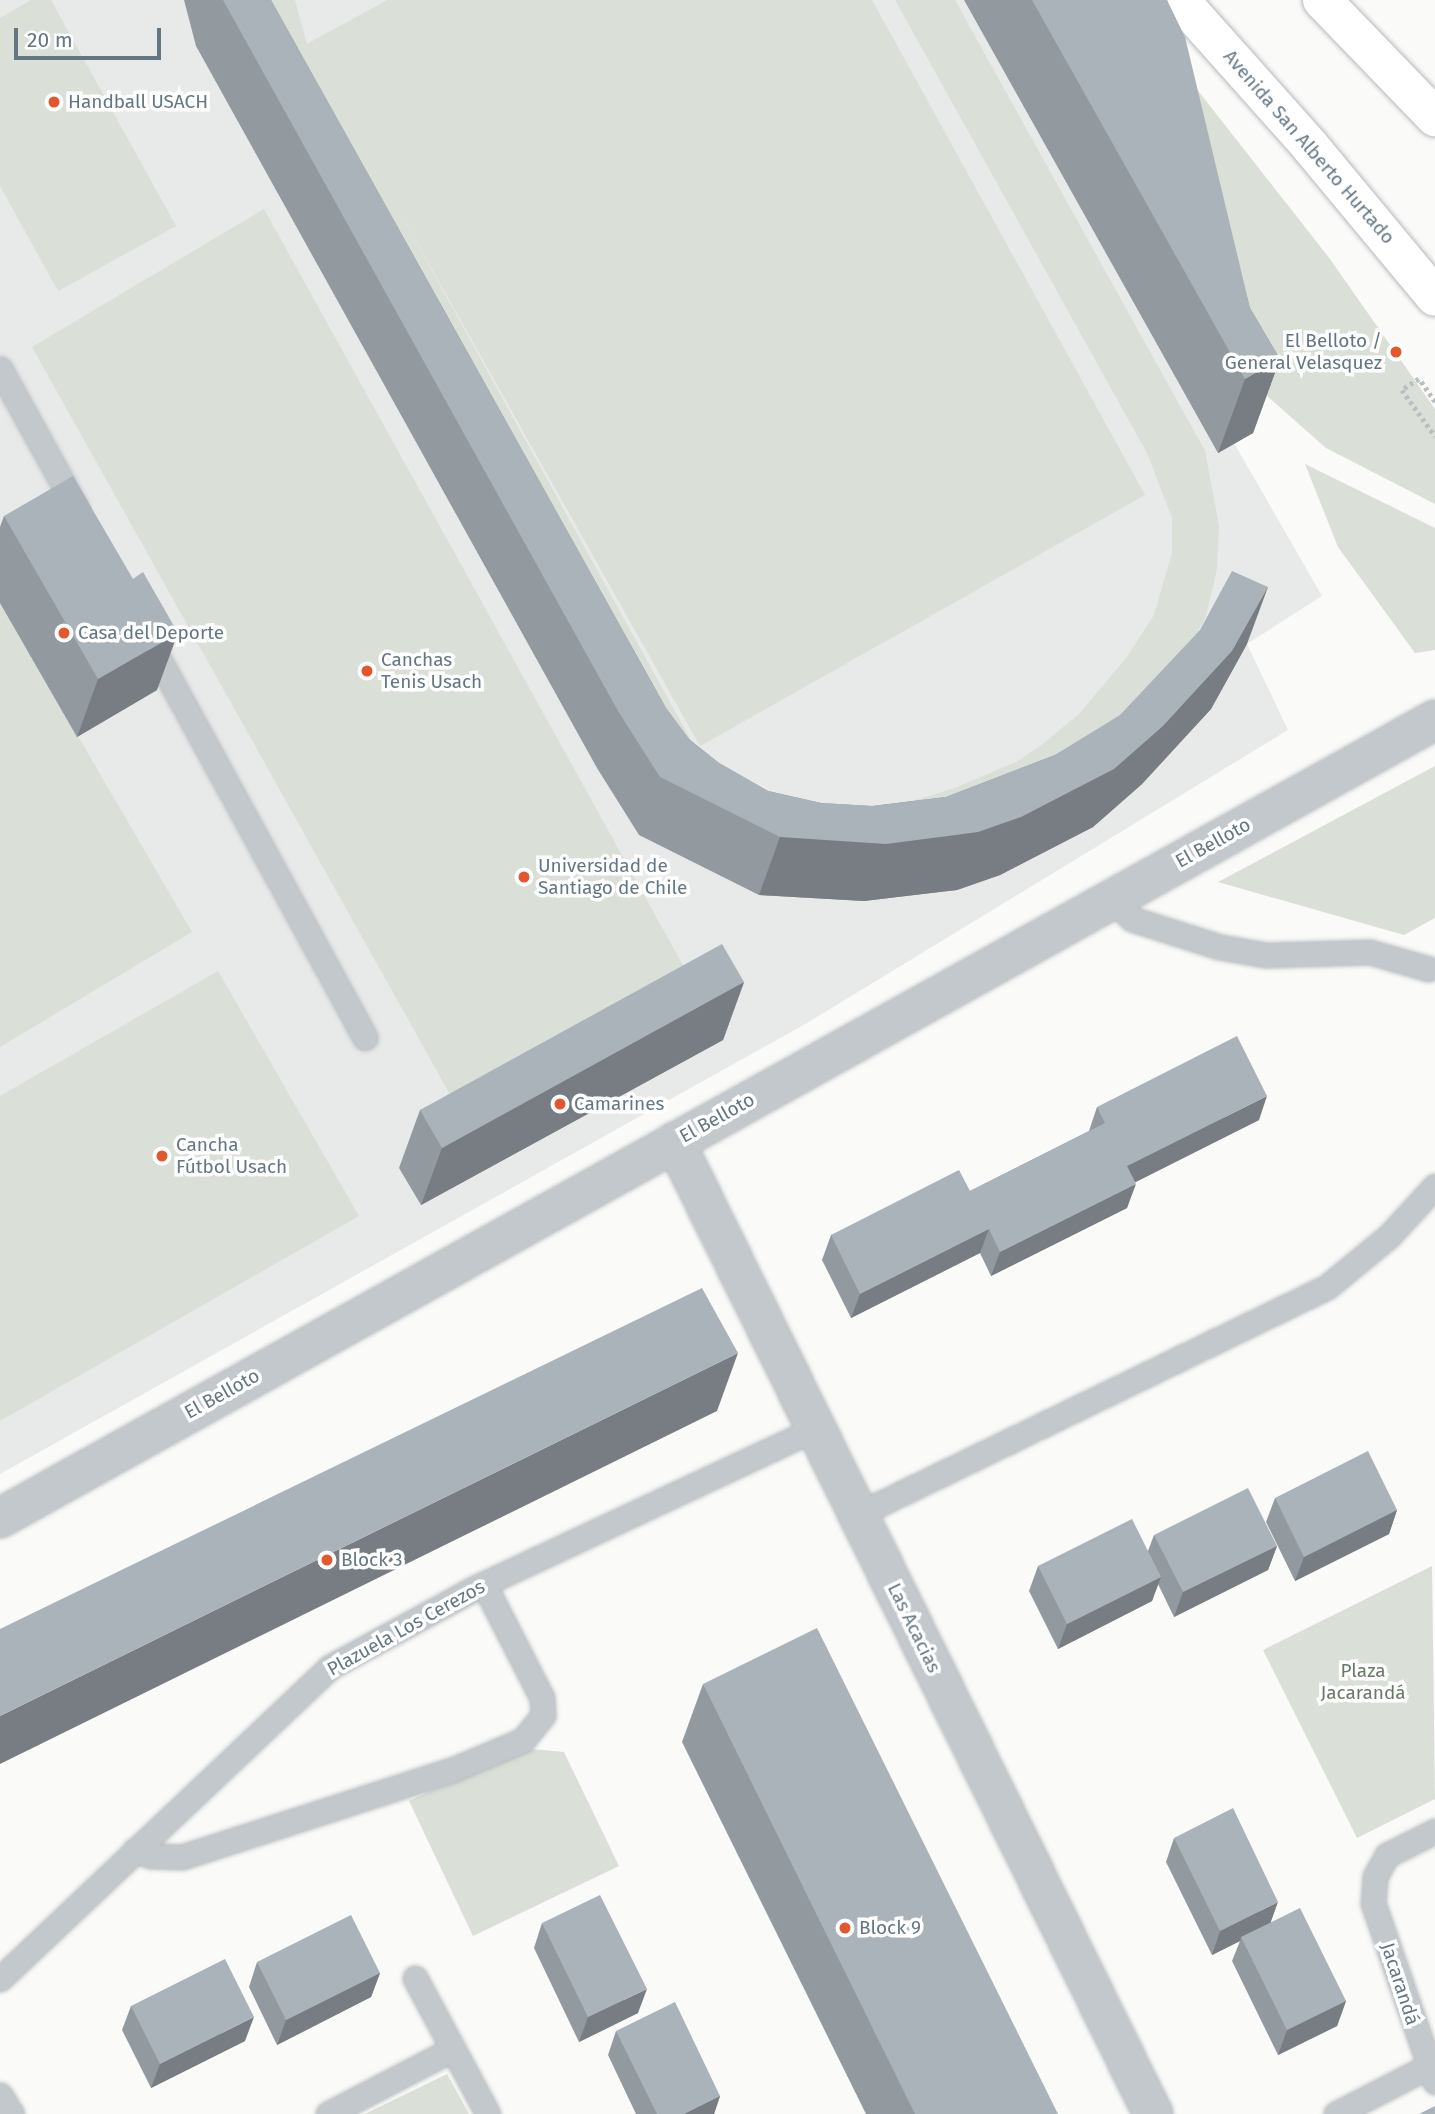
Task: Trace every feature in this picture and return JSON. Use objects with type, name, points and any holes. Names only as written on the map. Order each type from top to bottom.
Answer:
[{"type":"main road","name":"Avenida San Alberto Hurtado","points":[[1180,0],[1309,145],[1435,297]]},
{"type":"main road","points":[[1322,0],[1435,117]]},
{"type":"street","name":"El Belloto","points":[[0,1518],[1435,720]]},
{"type":"street","name":"Las Acacias","points":[[675,1142],[1153,2114]]},
{"type":"lane","points":[[0,369],[86,527]]},
{"type":"lane","points":[[139,624],[365,1038]]},
{"type":"lane","points":[[1111,900],[1132,919],[1220,947],[1266,955],[1370,952],[1429,969]]},
{"type":"lane","points":[[859,1514],[1327,1287],[1389,1236],[1433,1189]]},
{"type":"lane","name":"Plazuela Los Cerezos","points":[[0,1979],[330,1667],[484,1584],[816,1428]]},
{"type":"lane","points":[[135,1850],[151,1856],[182,1857],[452,1770],[523,1740],[543,1716],[542,1698],[484,1584]]},
{"type":"lane","name":"Jacarandá","points":[[1336,2114],[1431,2075],[1373,1903],[1375,1877],[1387,1855],[1435,1831]]},
{"type":"lane","points":[[415,1978],[488,2114]]},
{"type":"lane","points":[[328,2114],[453,2049]]},
{"type":"lane","points":[[0,2095],[12,2114]]},
{"type":"path","points":[[1435,402],[1419,379],[1402,390],[1435,436]]},
{"type":"shaded area","name":"Universidad de Santiago de Chile","points":[[0,0],[1098,0],[1234,443],[1322,596],[1247,644],[1288,730],[807,1023],[0,1474]]},
{"type":"green space","name":"Handball USACH","points":[[31,0],[51,0],[176,226],[58,291],[0,186],[0,18]]},
{"type":"green space","points":[[247,0],[295,0],[307,44],[387,0],[872,0],[1145,495],[700,746],[393,200],[697,751],[766,797],[862,808],[916,800],[955,788],[1018,761],[1044,743],[1079,714],[1127,657],[1154,615],[1172,553],[1172,518],[1147,453],[895,0],[955,0],[1205,451],[1219,526],[1217,569],[1206,616],[1181,665],[1038,801],[716,825]]},
{"type":"green space","points":[[1188,78],[1330,259],[1435,409],[1435,504],[1326,448],[1258,388]]},
{"type":"green space","name":"Canchas Tenis Usach","points":[[264,209],[700,996],[466,1123],[32,347]]},
{"type":"green space","points":[[1305,464],[1435,528],[1435,650],[1415,653],[1338,547]]},
{"type":"green space","points":[[0,602],[192,932],[0,1047]]},
{"type":"green space","points":[[1435,766],[1435,918],[1404,935],[1218,882]]},
{"type":"green space","name":"Cancha Fútbol Usach","points":[[218,971],[359,1216],[0,1421],[0,1096]]},
{"type":"green space","name":"Plaza Jacarandá","points":[[1432,1566],[1435,1799],[1357,1838],[1263,1650]]},
{"type":"green space","points":[[521,1748],[564,1752],[619,1866],[473,1936],[409,1801]]},
{"type":"green space","points":[[447,2074],[469,2114],[365,2114]]},
{"type":"building","points":[[223,0],[271,0],[666,708],[689,739],[719,763],[768,791],[821,803],[872,806],[946,797],[1055,755],[1120,715],[1200,630],[1232,571],[1268,587],[1232,651],[1163,726],[1114,769],[1021,817],[978,832],[886,844],[780,837],[660,777],[618,711]]},
{"type":"building","points":[[1032,0],[1167,0],[1185,37],[1250,308],[1280,359],[1245,379]]},
{"type":"building","points":[[73,476],[133,579],[143,572],[178,633],[98,679],[4,516]]},
{"type":"building","points":[[722,944],[744,982],[442,1148],[420,1110]]},
{"type":"building","points":[[1237,1036],[1267,1096],[1127,1166],[1136,1184],[1000,1252],[989,1229],[860,1294],[831,1235],[959,1170],[970,1191],[1105,1123],[1097,1107]]},
{"type":"building","points":[[702,1288],[738,1353],[0,1716],[0,1629]]},
{"type":"building","points":[[1368,1451],[1397,1510],[1304,1557],[1275,1498]]},
{"type":"building","points":[[1248,1488],[1277,1546],[1183,1592],[1154,1535]]},
{"type":"building","points":[[1132,1519],[1161,1577],[1067,1624],[1038,1566]]},
{"type":"building","points":[[817,1628],[1058,2114],[915,2114],[703,1684]]},
{"type":"building","points":[[1233,1808],[1278,1902],[1220,1931],[1174,1838]]},
{"type":"building","points":[[600,1895],[647,1989],[588,2017],[542,1923]]},
{"type":"building","points":[[1300,1908],[1346,2001],[1287,2030],[1241,1937]]},
{"type":"building","points":[[351,1915],[380,1973],[286,2020],[257,1962]]},
{"type":"building","points":[[225,1959],[254,2017],[160,2064],[131,2006]]},
{"type":"building","points":[[675,2002],[720,2096],[684,2114],[657,2114],[616,2031]]},
{"type":"building","points":[[1435,2106],[1435,2114],[1419,2114]]},
{"type":"place","name":"Handball USACH","points":[[54,102]]},
{"type":"place","name":"El Belloto / General Velasquez","points":[[1396,352]]},
{"type":"place","name":"Casa del Deporte","points":[[64,633]]},
{"type":"place","name":"Canchas Tenis Usach","points":[[367,671]]},
{"type":"place","name":"Universidad de Santiago de Chile","points":[[524,877]]},
{"type":"place","name":"Camarines","points":[[560,1104]]},
{"type":"place","name":"Cancha Fútbol Usach","points":[[162,1156]]},
{"type":"place","name":"Block 3","points":[[327,1560]]},
{"type":"place","name":"Block 9","points":[[845,1928]]}]
